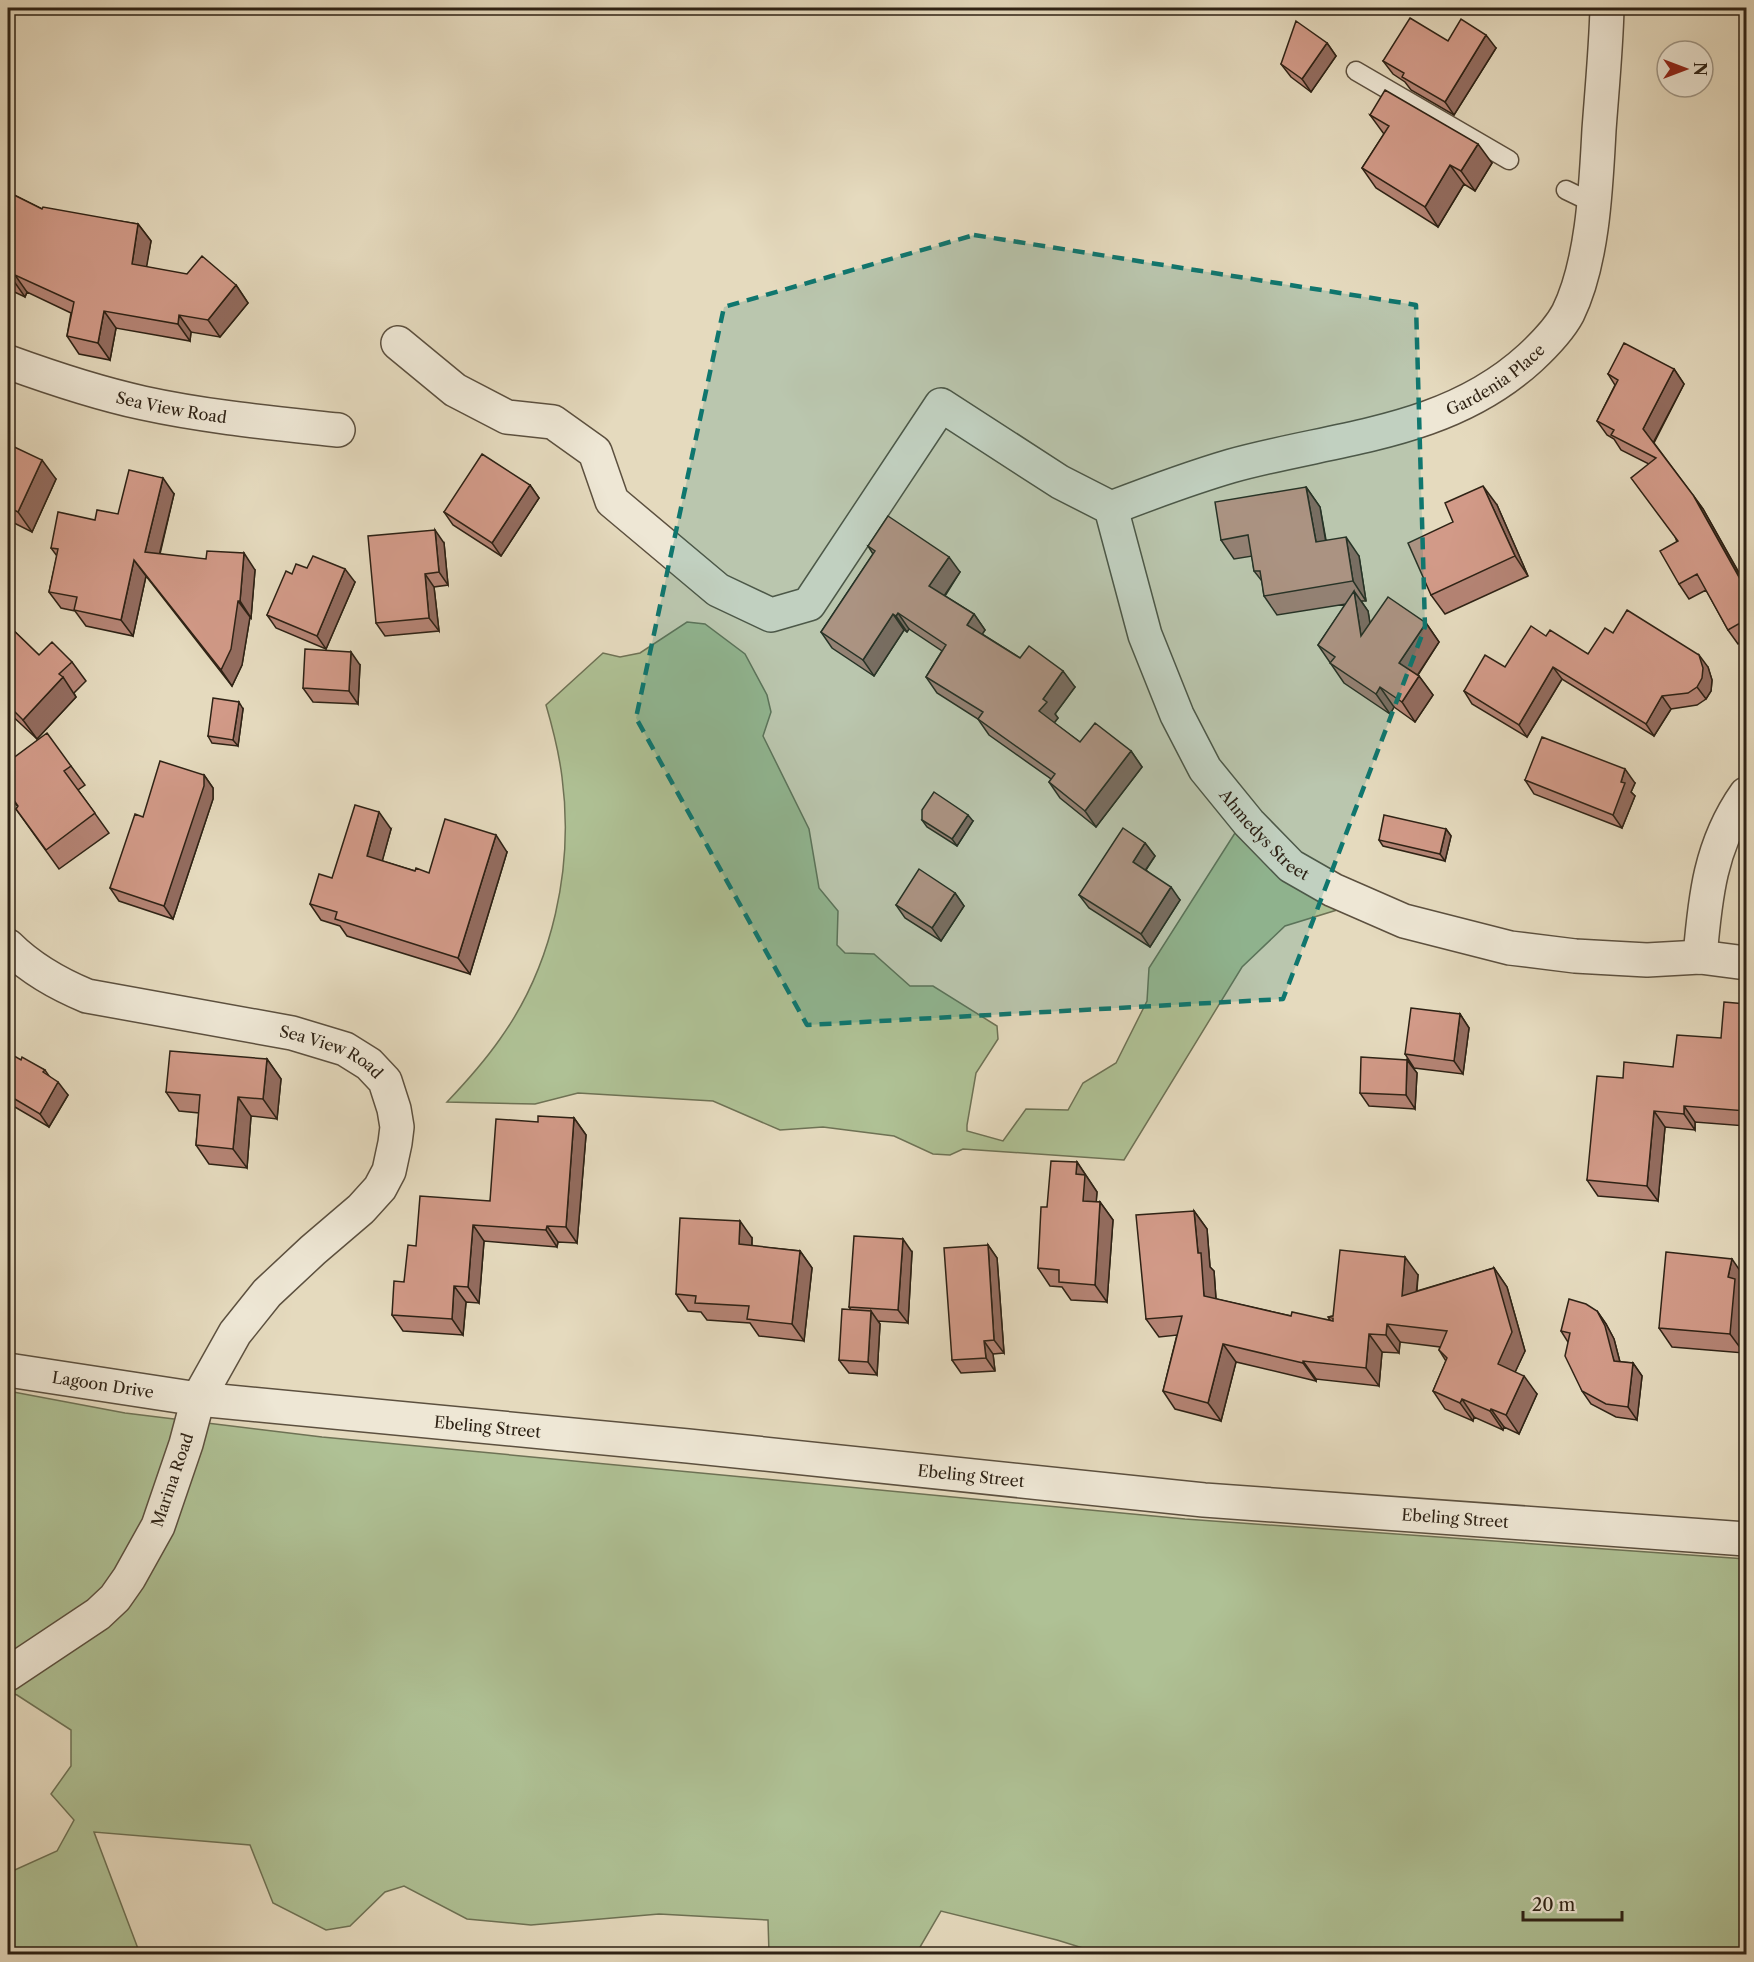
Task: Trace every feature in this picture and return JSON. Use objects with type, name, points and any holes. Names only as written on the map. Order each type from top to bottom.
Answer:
[{"type":"street","name":"Gardenia Place","points":[[1110,508],[1232,466],[1380,433],[1422,421],[1476,397],[1516,370],[1545,344],[1568,313],[1582,273],[1590,232],[1580,196],[1607,8]]},
{"type":"street","points":[[398,343],[455,390],[507,417],[552,422],[594,452],[612,501],[718,590],[771,615],[809,604],[941,405],[1060,482],[1110,508]]},
{"type":"street","name":"Sea View Road","points":[[8,362],[69,384],[144,403],[240,420],[338,430]]},
{"type":"street","name":"Ahmedys Street","points":[[1110,508],[1145,635],[1176,716],[1205,769],[1248,823],[1290,866],[1333,890],[1404,921],[1510,948],[1575,956],[1647,960],[1700,957],[1746,963]]},
{"type":"street","points":[[1700,957],[1704,901],[1712,867],[1724,832],[1746,794]]},
{"type":"street","name":"Sea View Road","points":[[8,946],[21,959],[64,987],[87,996],[292,1033],[345,1049],[369,1064],[384,1081],[394,1108],[396,1127],[393,1159],[380,1188],[267,1293],[234,1334],[198,1399]]},
{"type":"street","name":"Lagoon Drive","points":[[8,1371],[198,1399]]},
{"type":"street","name":"Ebeling Street","points":[[198,1399],[688,1446],[1204,1500],[1746,1539]]},
{"type":"street","name":"Marina Road","points":[[8,1674],[98,1614],[115,1598],[129,1578],[158,1526],[186,1444],[198,1399]]},
{"type":"lane","points":[[1356,71],[1509,160]]},
{"type":"highlighted area","points":[[974,235],[1416,305],[1425,627],[1283,999],[807,1025],[636,718],[724,307]]},
{"type":"green space","points":[[687,622],[705,624],[745,654],[767,695],[771,712],[763,736],[809,829],[819,888],[838,911],[837,945],[845,953],[874,954],[910,986],[933,986],[997,1026],[998,1039],[976,1073],[967,1131],[1003,1141],[1026,1109],[1068,1110],[1083,1083],[1116,1063],[1147,1001],[1149,968],[1235,833],[1282,880],[1337,910],[1285,926],[1242,967],[1124,1160],[963,1149],[950,1155],[933,1154],[894,1136],[823,1127],[780,1130],[713,1101],[578,1093],[535,1104],[447,1102],[488,1056],[518,1010],[534,980],[555,914],[562,880],[565,811],[559,759],[546,705],[603,653],[620,657],[640,653]]},
{"type":"green space","points":[[8,1391],[125,1413],[322,1437],[1185,1519],[1746,1559],[1746,1954],[1102,1954],[1057,1940],[941,1911],[916,1954],[769,1954],[768,1920],[659,1914],[531,1925],[467,1919],[404,1886],[385,1892],[350,1926],[326,1930],[273,1903],[250,1845],[94,1832],[140,1954],[8,1954],[8,1873],[57,1851],[74,1820],[51,1794],[71,1766],[71,1730],[17,1695],[8,1692]]},
{"type":"building","points":[[1410,18],[1448,41],[1461,19],[1486,35],[1445,102],[1402,77],[1404,73],[1383,61]]},
{"type":"building","points":[[1296,21],[1327,43],[1302,79],[1281,64]]},
{"type":"building","points":[[1385,90],[1478,144],[1461,171],[1450,165],[1425,207],[1362,168],[1389,126],[1370,115]]},
{"type":"building","points":[[8,192],[42,209],[43,207],[138,224],[132,264],[187,274],[202,256],[236,285],[208,320],[179,315],[178,324],[104,311],[98,343],[67,336],[74,302],[15,275],[13,280],[8,277]]},
{"type":"building","points":[[1624,343],[1674,369],[1643,429],[1693,495],[1744,586],[1746,585],[1746,634],[1740,623],[1728,630],[1697,574],[1679,584],[1660,551],[1678,541],[1631,478],[1656,458],[1611,435],[1614,430],[1597,421],[1618,380],[1608,374]]},
{"type":"building","points":[[8,444],[42,460],[18,512],[8,507]]},
{"type":"building","points":[[482,454],[530,485],[492,543],[444,512]]},
{"type":"building","points":[[129,470],[163,478],[145,552],[206,559],[207,551],[244,553],[240,601],[238,601],[231,649],[221,670],[134,560],[121,620],[74,610],[77,597],[49,592],[58,549],[51,548],[58,512],[95,520],[97,510],[118,514]]},
{"type":"building","points":[[1483,486],[1515,556],[1431,595],[1408,543],[1453,522],[1445,503]]},
{"type":"building","points":[[1306,487],[1316,542],[1346,537],[1353,581],[1264,596],[1260,571],[1254,571],[1248,535],[1221,540],[1215,502]]},
{"type":"building","points":[[888,516],[949,557],[929,586],[974,614],[967,625],[1020,658],[1029,646],[1063,671],[1043,699],[1047,702],[1039,711],[1080,742],[1095,723],[1131,751],[1085,811],[1049,782],[1055,774],[978,719],[983,712],[926,677],[946,645],[898,613],[896,616],[893,614],[863,660],[821,632],[875,551],[868,546]]},
{"type":"building","points":[[435,530],[439,572],[425,574],[429,618],[376,623],[368,536]]},
{"type":"building","points":[[313,556],[345,569],[317,636],[267,615],[286,571],[292,574],[296,564],[307,568]]},
{"type":"building","points":[[1354,591],[1361,636],[1388,597],[1426,623],[1399,663],[1419,676],[1402,702],[1380,687],[1376,694],[1330,663],[1335,657],[1318,645]]},
{"type":"building","points":[[1627,610],[1699,655],[1703,668],[1702,678],[1697,687],[1688,693],[1662,696],[1646,724],[1553,667],[1519,725],[1464,691],[1485,655],[1505,667],[1531,626],[1546,636],[1550,630],[1588,654],[1605,628],[1613,633]]},
{"type":"building","points":[[8,625],[39,655],[52,642],[72,662],[59,674],[63,677],[23,720],[8,705]]},
{"type":"building","points":[[305,649],[351,652],[349,691],[303,688]]},
{"type":"building","points":[[213,698],[239,702],[233,740],[208,736]]},
{"type":"building","points":[[47,733],[71,766],[64,771],[95,813],[46,850],[16,809],[18,806],[8,792],[8,762]]},
{"type":"building","points":[[1542,737],[1625,769],[1621,782],[1625,783],[1613,815],[1525,780]]},
{"type":"building","points":[[160,761],[204,775],[204,786],[164,906],[110,888],[135,814],[143,817]]},
{"type":"building","points":[[934,792],[968,815],[952,839],[922,820],[922,810]]},
{"type":"building","points":[[355,805],[379,812],[367,856],[415,871],[416,868],[429,873],[445,819],[496,835],[458,958],[335,919],[337,912],[310,904],[319,874],[332,878]]},
{"type":"building","points":[[1384,815],[1446,829],[1440,854],[1379,840]]},
{"type":"building","points":[[1123,828],[1145,843],[1133,862],[1171,887],[1141,934],[1079,895]]},
{"type":"building","points":[[919,869],[955,893],[932,928],[896,905]]},
{"type":"building","points":[[1724,1002],[1746,1004],[1746,1111],[1684,1106],[1684,1114],[1654,1111],[1647,1186],[1587,1180],[1597,1076],[1623,1078],[1624,1062],[1673,1067],[1677,1035],[1721,1038]]},
{"type":"building","points":[[1411,1008],[1460,1014],[1454,1061],[1405,1054]]},
{"type":"building","points":[[170,1051],[267,1059],[263,1099],[238,1097],[233,1149],[196,1145],[200,1095],[166,1092]]},
{"type":"building","points":[[9,1053],[21,1060],[22,1057],[45,1070],[43,1072],[58,1082],[40,1114],[8,1095]]},
{"type":"building","points":[[1361,1057],[1407,1060],[1406,1095],[1360,1093]]},
{"type":"building","points":[[538,1116],[574,1118],[566,1227],[547,1226],[546,1230],[473,1225],[468,1287],[454,1286],[452,1319],[392,1315],[394,1281],[404,1282],[408,1245],[416,1246],[420,1196],[490,1201],[496,1119],[538,1122]]},
{"type":"building","points":[[1051,1161],[1077,1162],[1076,1174],[1085,1175],[1083,1201],[1100,1202],[1095,1285],[1059,1282],[1059,1270],[1038,1268],[1041,1207],[1047,1207]]},
{"type":"building","points":[[1194,1211],[1198,1253],[1201,1253],[1204,1296],[1291,1316],[1292,1312],[1333,1321],[1333,1318],[1328,1317],[1333,1316],[1340,1250],[1405,1257],[1402,1296],[1494,1268],[1512,1332],[1498,1364],[1524,1376],[1506,1415],[1462,1399],[1460,1403],[1433,1391],[1447,1358],[1439,1350],[1447,1331],[1387,1324],[1386,1335],[1369,1334],[1366,1368],[1303,1361],[1303,1363],[1223,1344],[1208,1403],[1163,1391],[1182,1316],[1146,1319],[1136,1215]]},
{"type":"building","points":[[680,1218],[740,1221],[739,1244],[800,1251],[792,1324],[747,1319],[749,1306],[695,1303],[696,1296],[676,1294]]},
{"type":"building","points":[[854,1236],[903,1239],[898,1310],[849,1307]]},
{"type":"building","points":[[988,1245],[994,1340],[984,1341],[986,1358],[952,1360],[944,1248]]},
{"type":"building","points":[[1666,1252],[1732,1259],[1728,1277],[1735,1279],[1730,1334],[1659,1328]]},
{"type":"building","points":[[1569,1299],[1586,1304],[1597,1311],[1605,1326],[1614,1361],[1633,1363],[1628,1407],[1606,1404],[1582,1391],[1565,1356],[1570,1333],[1561,1331]]},
{"type":"building","points":[[842,1309],[871,1311],[868,1362],[839,1360]]},
{"type":"building","points":[[244,1949],[300,1950],[300,1954],[244,1954]]},
{"type":"building","points":[[159,1950],[219,1954],[159,1954]]}]
